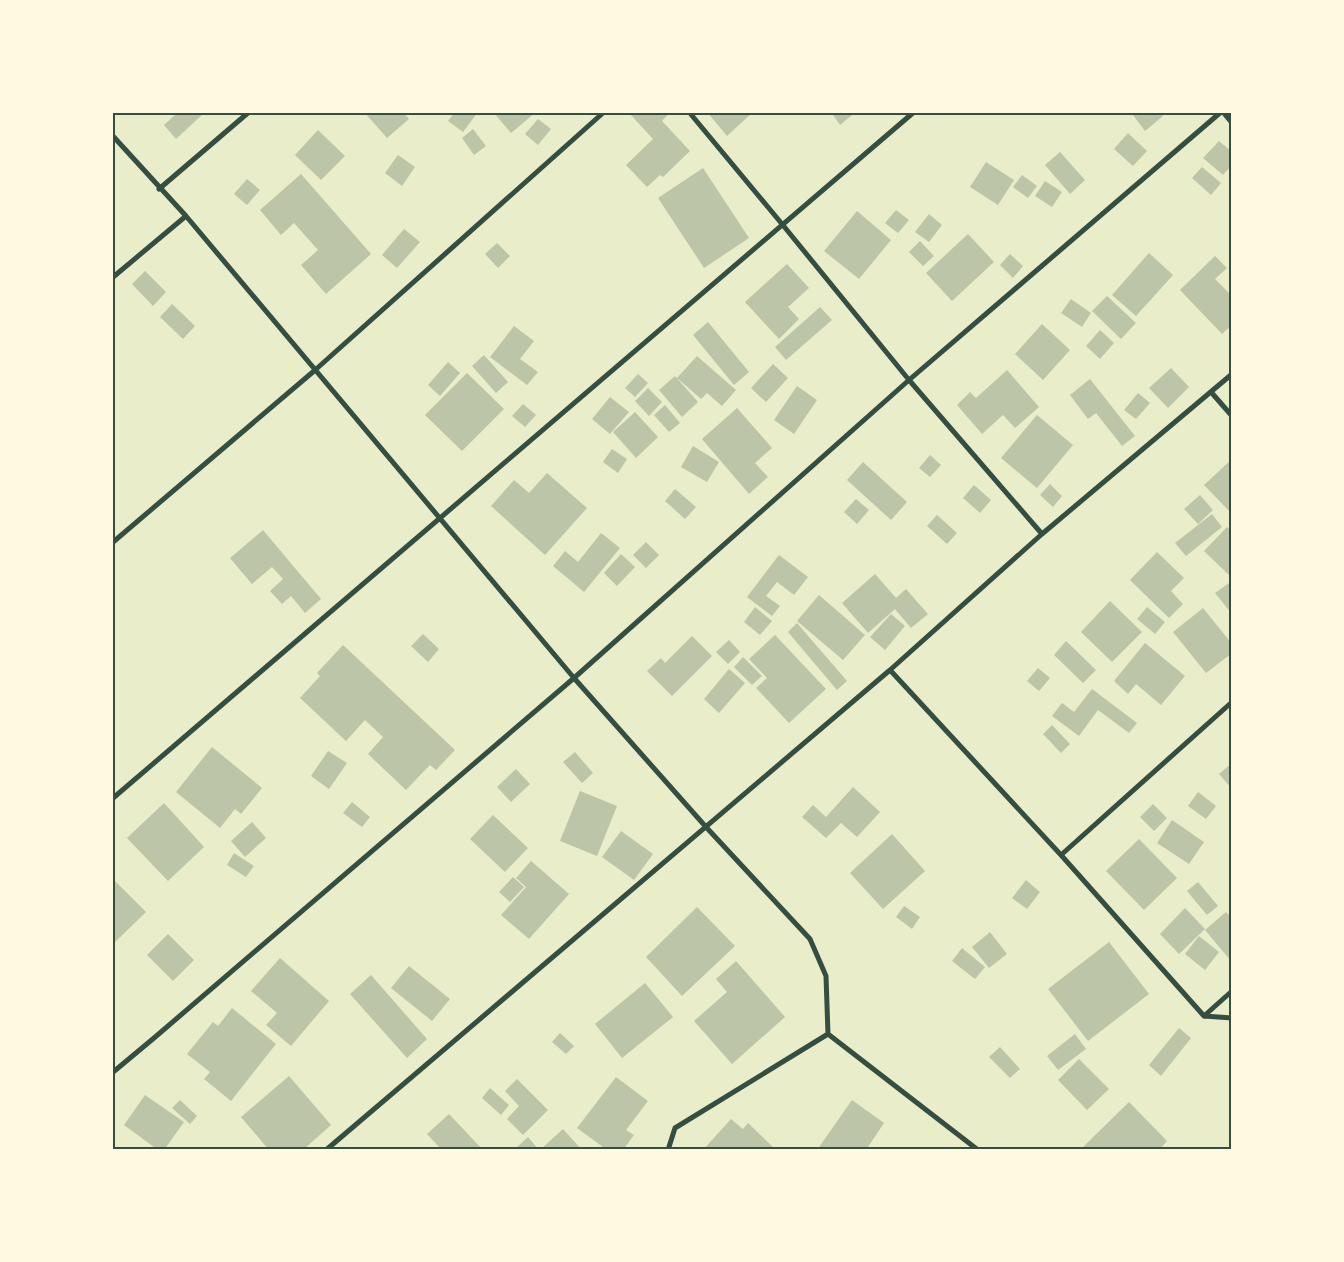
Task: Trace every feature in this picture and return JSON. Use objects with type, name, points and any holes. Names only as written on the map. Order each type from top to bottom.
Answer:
[{"type":"street","points":[[159,188],[249,112]]},
{"type":"street","points":[[112,543],[314,371],[604,112]]},
{"type":"street","points":[[689,112],[909,380],[1042,534]]},
{"type":"street","points":[[112,799],[914,112]]},
{"type":"street","points":[[112,1073],[574,678],[909,380],[1222,112],[1232,123]]},
{"type":"street","points":[[112,135],[186,216],[314,371],[574,678],[706,827],[810,939],[826,976],[828,1034]]},
{"type":"street","points":[[112,278],[186,216]]},
{"type":"street","points":[[326,1150],[890,670],[1042,534],[1232,374]]},
{"type":"street","points":[[1211,392],[1232,416]]},
{"type":"street","points":[[890,670],[1060,855],[1204,1016],[1232,1018]]},
{"type":"street","points":[[1060,855],[1232,702]]},
{"type":"street","points":[[1204,1016],[1232,991]]},
{"type":"street","points":[[668,1150],[675,1128],[828,1034]]},
{"type":"street","points":[[828,1034],[978,1150]]},
{"type":"building","points":[[178,112],[199,112],[202,115],[176,139],[164,125]]},
{"type":"building","points":[[364,112],[403,112],[409,119],[387,138]]},
{"type":"building","points":[[455,112],[478,112],[463,132],[448,121]]},
{"type":"building","points":[[493,112],[536,112],[511,133]]},
{"type":"building","points":[[631,112],[670,112],[662,121],[690,151],[663,177],[660,175],[647,187],[626,165],[653,139],[630,114]]},
{"type":"building","points":[[707,112],[753,112],[727,136]]},
{"type":"building","points":[[831,112],[856,112],[840,125]]},
{"type":"building","points":[[1136,112],[1160,112],[1163,116],[1145,131],[1133,115]]},
{"type":"building","points":[[538,119],[551,129],[538,145],[525,134]]},
{"type":"building","points":[[473,129],[486,146],[474,155],[462,138]]},
{"type":"building","points":[[318,130],[345,156],[321,180],[295,155]]},
{"type":"building","points":[[1128,133],[1147,151],[1133,166],[1114,149]]},
{"type":"building","points":[[1219,141],[1232,152],[1232,165],[1223,175],[1203,158]]},
{"type":"building","points":[[1060,152],[1085,180],[1070,194],[1045,165]]},
{"type":"building","points":[[398,155],[415,167],[402,186],[385,173]]},
{"type":"building","points":[[986,162],[1014,180],[998,205],[970,187]]},
{"type":"building","points":[[1202,167],[1221,183],[1211,195],[1192,178]]},
{"type":"building","points":[[703,168],[749,238],[704,268],[658,198]]},
{"type":"building","points":[[301,174],[371,254],[326,294],[301,265],[318,250],[294,223],[281,235],[260,210]]},
{"type":"building","points":[[1022,175],[1037,186],[1028,198],[1013,187]]},
{"type":"building","points":[[247,179],[260,190],[247,205],[234,194]]},
{"type":"building","points":[[1045,181],[1062,192],[1052,207],[1035,196]]},
{"type":"building","points":[[896,210],[909,220],[898,233],[885,223]]},
{"type":"building","points":[[857,211],[891,240],[859,279],[824,251]]},
{"type":"building","points":[[929,214],[942,225],[929,242],[915,232]]},
{"type":"building","points":[[404,229],[420,242],[397,268],[382,255]]},
{"type":"building","points":[[968,234],[994,262],[952,301],[926,273]]},
{"type":"building","points":[[920,241],[934,256],[923,266],[909,252]]},
{"type":"building","points":[[497,243],[510,256],[498,268],[485,254]]},
{"type":"building","points":[[1149,253],[1173,275],[1136,316],[1112,295]]},
{"type":"building","points":[[1010,254],[1023,266],[1013,278],[1000,265]]},
{"type":"building","points":[[1215,256],[1227,268],[1215,279],[1232,296],[1232,325],[1222,334],[1180,290]]},
{"type":"building","points":[[787,264],[809,288],[788,307],[799,319],[779,339],[745,302]]},
{"type":"building","points":[[145,271],[166,292],[153,306],[132,284]]},
{"type":"building","points":[[1107,296],[1136,323],[1121,339],[1092,311]]},
{"type":"building","points":[[1071,299],[1091,313],[1082,327],[1061,313]]},
{"type":"building","points":[[172,304],[195,326],[183,339],[160,317]]},
{"type":"building","points":[[820,307],[832,320],[786,360],[775,347]]},
{"type":"building","points":[[708,322],[749,372],[734,385],[693,335]]},
{"type":"building","points":[[1042,324],[1070,350],[1043,380],[1015,354]]},
{"type":"building","points":[[514,326],[534,341],[520,359],[538,372],[527,385],[490,357]]},
{"type":"building","points":[[1100,330],[1114,343],[1100,359],[1086,346]]},
{"type":"building","points":[[484,355],[508,382],[496,393],[472,366]]},
{"type":"building","points":[[697,356],[736,390],[722,406],[707,393],[701,399],[677,378]]},
{"type":"building","points":[[448,362],[460,373],[440,396],[428,385]]},
{"type":"building","points":[[773,364],[788,378],[766,402],[751,388]]},
{"type":"building","points":[[1171,368],[1189,387],[1168,408],[1149,388]]},
{"type":"building","points":[[1007,370],[1039,407],[1015,428],[1003,415],[982,434],[957,405],[970,392],[976,398]]},
{"type":"building","points":[[467,373],[504,409],[462,451],[425,415]]},
{"type":"building","points":[[638,374],[648,383],[635,397],[625,388]]},
{"type":"building","points":[[675,376],[698,402],[682,417],[659,390]]},
{"type":"building","points":[[1090,379],[1135,436],[1122,446],[1096,413],[1088,419],[1070,395]]},
{"type":"building","points":[[797,386],[817,400],[794,434],[774,420]]},
{"type":"building","points":[[648,388],[662,402],[649,416],[635,401]]},
{"type":"building","points":[[1138,393],[1150,403],[1136,419],[1124,410]]},
{"type":"building","points":[[610,397],[629,412],[610,434],[592,419]]},
{"type":"building","points":[[523,404],[536,415],[525,427],[512,416]]},
{"type":"building","points":[[665,405],[680,423],[669,432],[654,415]]},
{"type":"building","points":[[737,408],[772,448],[755,463],[768,477],[749,494],[702,439]]},
{"type":"building","points":[[635,412],[658,437],[636,458],[613,432]]},
{"type":"building","points":[[1037,415],[1073,445],[1037,488],[1001,458]]},
{"type":"building","points":[[693,446],[719,462],[707,482],[681,467]]},
{"type":"building","points":[[612,449],[627,459],[618,473],[603,462]]},
{"type":"building","points":[[930,455],[941,465],[930,477],[919,468]]},
{"type":"building","points":[[1232,459],[1232,514],[1204,485]]},
{"type":"building","points":[[863,462],[907,502],[891,520],[847,480]]},
{"type":"building","points":[[547,473],[587,508],[545,555],[491,506],[514,480],[529,493]]},
{"type":"building","points":[[1050,484],[1062,496],[1053,507],[1040,495]]},
{"type":"building","points":[[974,485],[991,500],[980,513],[963,498]]},
{"type":"building","points":[[675,489],[696,507],[685,519],[665,501]]},
{"type":"building","points":[[1200,495],[1213,510],[1198,524],[1184,509]]},
{"type":"building","points":[[856,499],[869,510],[857,524],[844,512]]},
{"type":"building","points":[[1212,514],[1222,527],[1186,556],[1175,543]]},
{"type":"building","points":[[937,515],[957,533],[947,544],[927,526]]},
{"type":"building","points":[[1227,527],[1232,531],[1232,572],[1229,575],[1204,551]]},
{"type":"building","points":[[263,530],[321,599],[305,613],[291,596],[282,604],[270,591],[283,579],[272,567],[252,584],[230,558]]},
{"type":"building","points":[[601,533],[620,548],[584,592],[553,566],[565,551],[578,562]]},
{"type":"building","points":[[646,542],[659,555],[646,568],[633,555]]},
{"type":"building","points":[[1157,552],[1184,578],[1171,591],[1183,604],[1169,618],[1130,580]]},
{"type":"building","points":[[621,554],[635,567],[617,586],[604,573]]},
{"type":"building","points":[[779,555],[808,577],[794,595],[777,582],[766,596],[780,606],[772,616],[747,597]]},
{"type":"building","points":[[875,574],[896,598],[906,589],[928,614],[911,628],[895,609],[868,633],[842,603]]},
{"type":"building","points":[[1232,581],[1232,614],[1215,593]]},
{"type":"building","points":[[819,595],[865,635],[843,660],[797,621]]},
{"type":"building","points":[[1110,601],[1142,632],[1112,662],[1081,632]]},
{"type":"building","points":[[755,607],[772,621],[760,635],[744,622]]},
{"type":"building","points":[[1147,607],[1165,622],[1155,634],[1137,619]]},
{"type":"building","points":[[1203,608],[1232,644],[1232,653],[1206,673],[1173,632]]},
{"type":"building","points":[[891,614],[905,626],[885,650],[870,637]]},
{"type":"building","points":[[797,623],[847,681],[837,690],[788,632]]},
{"type":"building","points":[[423,634],[439,649],[428,662],[411,646]]},
{"type":"building","points":[[775,635],[826,689],[789,723],[756,688],[767,678],[749,659]]},
{"type":"building","points":[[692,636],[712,656],[672,696],[647,671],[661,658],[665,663]]},
{"type":"building","points":[[729,640],[740,652],[728,664],[716,652]]},
{"type":"building","points":[[1066,641],[1096,670],[1083,683],[1054,655]]},
{"type":"building","points":[[1145,643],[1185,676],[1161,705],[1136,684],[1128,694],[1114,681]]},
{"type":"building","points":[[343,645],[455,750],[436,770],[430,765],[406,790],[368,754],[383,737],[365,720],[346,741],[300,698],[320,676],[317,673]]},
{"type":"building","points":[[743,657],[762,676],[752,685],[734,667]]},
{"type":"building","points":[[1038,668],[1050,678],[1039,691],[1027,681]]},
{"type":"building","points":[[729,669],[745,683],[719,713],[704,699]]},
{"type":"building","points":[[1092,689],[1137,723],[1129,733],[1098,710],[1079,736],[1052,716],[1062,703],[1074,712]]},
{"type":"building","points":[[1052,725],[1070,744],[1061,753],[1043,734]]},
{"type":"building","points":[[212,747],[262,788],[241,814],[235,809],[220,828],[176,792]]},
{"type":"building","points":[[328,751],[347,763],[329,789],[311,776]]},
{"type":"building","points":[[575,752],[593,773],[582,783],[563,762]]},
{"type":"building","points":[[1232,763],[1232,789],[1219,774]]},
{"type":"building","points":[[516,769],[530,784],[511,802],[497,787]]},
{"type":"building","points":[[853,787],[880,812],[857,837],[841,823],[826,838],[802,817],[813,805],[826,817]]},
{"type":"building","points":[[580,791],[617,806],[597,856],[560,841]]},
{"type":"building","points":[[1198,792],[1216,806],[1206,819],[1188,806]]},
{"type":"building","points":[[352,802],[370,817],[362,827],[343,813]]},
{"type":"building","points":[[164,803],[204,847],[168,881],[127,838]]},
{"type":"building","points":[[1153,804],[1167,818],[1154,831],[1140,817]]},
{"type":"building","points":[[493,815],[528,848],[505,872],[470,839]]},
{"type":"building","points":[[1172,820],[1204,842],[1189,864],[1157,843]]},
{"type":"building","points":[[252,822],[266,838],[245,857],[231,841]]},
{"type":"building","points":[[621,831],[653,854],[634,880],[602,857]]},
{"type":"building","points":[[892,834],[925,871],[883,909],[850,873]]},
{"type":"building","points":[[1139,839],[1177,878],[1144,910],[1106,871]]},
{"type":"building","points":[[234,853],[254,866],[246,877],[227,865]]},
{"type":"building","points":[[531,861],[569,894],[529,939],[501,915],[526,887],[516,878]]},
{"type":"building","points":[[513,877],[524,887],[510,902],[499,892]]},
{"type":"building","points":[[112,878],[146,912],[112,945]]},
{"type":"building","points":[[1026,880],[1040,892],[1027,909],[1012,898]]},
{"type":"building","points":[[1198,882],[1218,906],[1207,915],[1187,891]]},
{"type":"building","points":[[904,906],[920,917],[912,929],[896,917]]},
{"type":"building","points":[[697,907],[735,946],[682,996],[646,957]]},
{"type":"building","points":[[1185,908],[1205,929],[1179,954],[1160,934]]},
{"type":"building","points":[[1226,912],[1232,918],[1231,961],[1205,930]]},
{"type":"building","points":[[990,932],[1007,954],[989,968],[972,947]]},
{"type":"building","points":[[168,934],[194,960],[173,981],[147,955]]},
{"type":"building","points":[[1199,936],[1219,952],[1205,970],[1185,954]]},
{"type":"building","points":[[1109,942],[1149,994],[1088,1041],[1048,989]]},
{"type":"building","points":[[962,948],[985,967],[975,979],[952,961]]},
{"type":"building","points":[[280,958],[329,1001],[291,1046],[266,1025],[277,1013],[251,991]]},
{"type":"building","points":[[736,961],[785,1017],[732,1064],[694,1021],[727,992],[716,979]]},
{"type":"building","points":[[409,966],[450,999],[432,1021],[391,988]]},
{"type":"building","points":[[371,975],[427,1039],[407,1058],[350,994]]},
{"type":"building","points":[[645,983],[673,1017],[622,1058],[595,1024]]},
{"type":"building","points":[[232,1008],[276,1044],[231,1101],[204,1079],[210,1072],[187,1054],[213,1022],[218,1026]]},
{"type":"building","points":[[1179,1028],[1191,1038],[1161,1076],[1149,1065]]},
{"type":"building","points":[[560,1033],[574,1046],[566,1054],[552,1042]]},
{"type":"building","points":[[1075,1034],[1086,1049],[1058,1070],[1047,1056]]},
{"type":"building","points":[[1000,1047],[1020,1069],[1010,1078],[989,1057]]},
{"type":"building","points":[[1079,1059],[1109,1089],[1087,1110],[1058,1080]]},
{"type":"building","points":[[289,1076],[331,1125],[303,1150],[269,1150],[241,1117]]},
{"type":"building","points":[[616,1077],[648,1101],[626,1130],[634,1135],[623,1150],[607,1150],[577,1128]]},
{"type":"building","points":[[517,1079],[548,1110],[523,1135],[507,1119],[519,1106],[505,1091]]},
{"type":"building","points":[[490,1088],[509,1105],[501,1115],[482,1098]]},
{"type":"building","points":[[145,1095],[184,1122],[164,1150],[158,1150],[124,1125]]},
{"type":"building","points":[[180,1100],[197,1116],[190,1124],[172,1108]]},
{"type":"building","points":[[852,1100],[884,1123],[866,1150],[817,1150]]},
{"type":"building","points":[[1129,1102],[1167,1141],[1159,1150],[1080,1150]]},
{"type":"building","points":[[449,1114],[483,1150],[442,1150],[427,1134]]},
{"type":"building","points":[[731,1119],[743,1129],[748,1123],[776,1150],[703,1150]]},
{"type":"building","points":[[563,1129],[582,1150],[540,1150]]},
{"type":"building","points":[[528,1137],[539,1150],[514,1150]]}]
